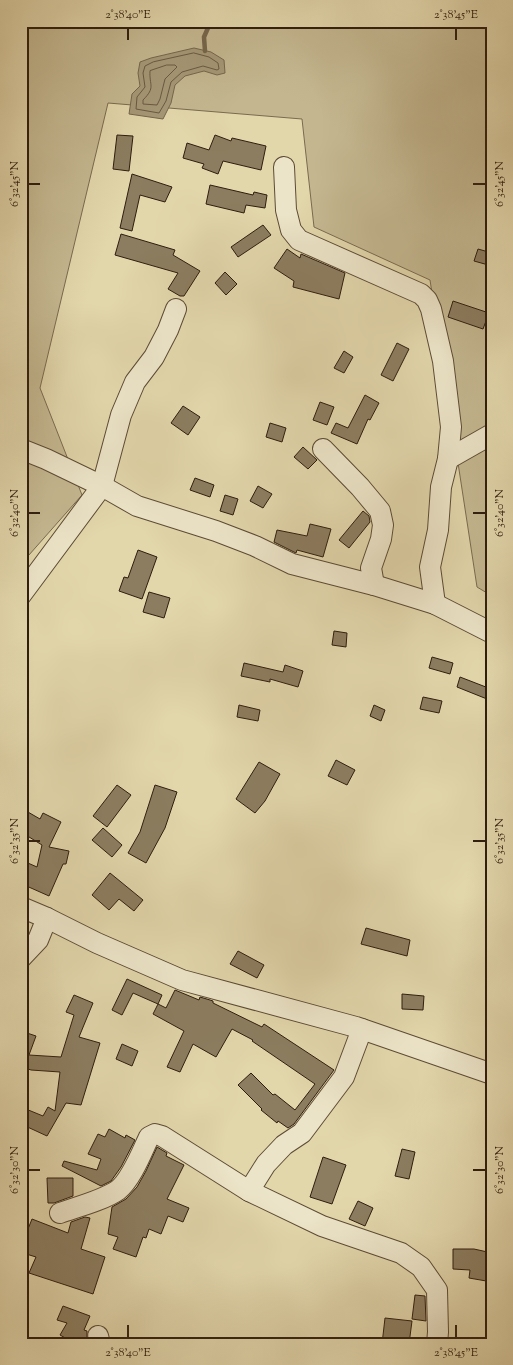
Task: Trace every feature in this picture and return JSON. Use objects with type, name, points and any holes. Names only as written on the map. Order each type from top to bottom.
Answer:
[{"type":"street","points":[[284,167],[286,210],[291,230],[299,240],[421,294],[427,300],[431,309],[443,362],[451,427],[438,530],[430,567],[435,604]]},
{"type":"street","points":[[21,595],[102,486],[121,415],[135,382],[165,337],[176,309]]},
{"type":"street","points":[[448,459],[492,434]]},
{"type":"street","points":[[21,449],[102,486],[138,506],[216,531],[255,546],[292,564],[374,585],[435,604],[492,634]]},
{"type":"street","points":[[323,449],[360,487],[380,512],[383,525],[381,539],[371,568],[374,585]]},
{"type":"street","points":[[21,907],[182,980],[362,1029],[492,1074]]},
{"type":"street","points":[[21,958],[38,940],[47,918]]},
{"type":"street","points":[[249,1191],[266,1164],[284,1145],[302,1133],[336,1090],[344,1077],[362,1029]]},
{"type":"street","points":[[60,1213],[108,1196],[119,1189],[135,1167],[149,1137],[155,1134],[162,1136],[249,1191],[322,1226],[401,1252],[421,1267],[436,1290],[437,1344]]},
{"type":"shaded area","points":[[21,21],[492,21],[492,596],[477,587],[430,280],[314,227],[302,119],[108,103],[40,388],[82,495],[21,564]]},
{"type":"water","points":[[194,48],[211,52],[224,60],[225,73],[217,75],[204,71],[185,76],[175,85],[171,103],[163,119],[129,114],[132,94],[140,86],[138,73],[140,62]]},
{"type":"building","points":[[117,135],[133,136],[129,171],[113,169]]},
{"type":"building","points":[[215,135],[231,141],[232,138],[266,146],[261,170],[223,161],[218,174],[202,168],[204,164],[183,158],[187,143],[209,150]]},
{"type":"building","points":[[132,174],[172,187],[165,202],[140,195],[132,231],[120,228]]},
{"type":"building","points":[[210,185],[253,195],[254,192],[267,195],[265,208],[246,205],[244,213],[206,204]]},
{"type":"building","points":[[263,225],[271,235],[238,257],[231,247]]},
{"type":"building","points":[[121,234],[175,250],[173,255],[200,271],[184,296],[180,296],[168,289],[178,273],[115,255]]},
{"type":"building","points":[[287,249],[300,258],[301,254],[345,273],[339,299],[293,287],[294,281],[274,268]]},
{"type":"building","points":[[478,249],[492,253],[492,266],[474,261]]},
{"type":"building","points":[[225,272],[237,284],[226,295],[215,283]]},
{"type":"building","points":[[453,301],[489,313],[483,329],[448,317]]},
{"type":"building","points":[[397,343],[409,349],[393,381],[381,375]]},
{"type":"building","points":[[344,351],[353,357],[344,373],[334,368]]},
{"type":"building","points":[[365,395],[379,403],[370,420],[368,419],[357,444],[331,433],[336,423],[348,428]]},
{"type":"building","points":[[320,402],[334,407],[327,425],[313,420]]},
{"type":"building","points":[[183,406],[200,417],[188,435],[171,423]]},
{"type":"building","points":[[270,423],[286,428],[282,442],[266,437]]},
{"type":"building","points":[[303,447],[317,460],[308,469],[294,457]]},
{"type":"building","points":[[195,478],[214,485],[210,497],[190,490]]},
{"type":"building","points":[[258,486],[272,494],[263,508],[250,501]]},
{"type":"building","points":[[225,495],[238,499],[233,515],[220,511]]},
{"type":"building","points":[[363,511],[369,516],[370,522],[349,548],[339,540]]},
{"type":"building","points":[[310,524],[331,529],[323,557],[297,550],[296,553],[274,542],[277,530],[307,536]]},
{"type":"building","points":[[138,550],[157,557],[142,599],[119,591],[124,577],[128,578]]},
{"type":"building","points":[[149,592],[170,598],[164,618],[143,612]]},
{"type":"building","points":[[334,631],[347,633],[346,647],[332,645]]},
{"type":"building","points":[[432,657],[453,663],[450,674],[429,668]]},
{"type":"building","points":[[244,663],[283,672],[285,665],[303,671],[298,687],[270,679],[270,682],[241,676]]},
{"type":"building","points":[[460,677],[491,689],[487,699],[457,687]]},
{"type":"building","points":[[423,697],[442,701],[439,713],[420,709]]},
{"type":"building","points":[[239,705],[260,710],[258,721],[237,717]]},
{"type":"building","points":[[374,705],[385,710],[381,721],[370,716]]},
{"type":"building","points":[[336,760],[355,770],[347,785],[328,776]]},
{"type":"building","points":[[259,762],[280,774],[265,801],[255,813],[236,799]]},
{"type":"building","points":[[117,785],[131,795],[107,827],[93,816]]},
{"type":"building","points":[[155,785],[177,792],[165,828],[146,863],[128,853],[140,832]]},
{"type":"building","points":[[21,808],[40,819],[43,813],[61,822],[49,847],[69,851],[66,864],[63,864],[49,896],[22,884],[25,877],[21,876],[21,860],[37,867],[42,845],[21,832]]},
{"type":"building","points":[[103,828],[122,845],[112,857],[92,840]]},
{"type":"building","points":[[110,873],[143,900],[134,911],[119,899],[109,910],[92,895]]},
{"type":"building","points":[[366,928],[410,940],[407,956],[361,944]]},
{"type":"building","points":[[238,951],[264,965],[257,978],[230,964]]},
{"type":"building","points":[[127,979],[162,995],[158,1004],[133,993],[122,1015],[112,1010]]},
{"type":"building","points":[[175,990],[199,1000],[200,997],[213,1001],[213,1003],[262,1027],[264,1024],[334,1070],[294,1124],[288,1128],[278,1121],[277,1123],[261,1110],[238,1085],[251,1073],[273,1095],[275,1094],[295,1110],[315,1084],[253,1040],[232,1029],[216,1057],[193,1044],[180,1072],[167,1067],[184,1031],[153,1014],[158,1004],[166,1008]]},
{"type":"building","points":[[402,994],[424,996],[423,1010],[402,1009]]},
{"type":"building","points":[[74,995],[93,1003],[79,1037],[100,1043],[81,1105],[66,1103],[47,1136],[21,1124],[21,1107],[43,1116],[48,1107],[55,1111],[60,1072],[31,1070],[23,1067],[21,1072],[21,1031],[36,1036],[29,1055],[61,1057],[74,1015],[66,1012]]},
{"type":"building","points":[[122,1044],[138,1051],[132,1066],[116,1059]]},
{"type":"building","points":[[109,1129],[125,1138],[126,1135],[135,1140],[121,1167],[111,1181],[101,1186],[62,1166],[64,1161],[97,1170],[101,1159],[88,1154],[98,1134],[105,1137]]},
{"type":"building","points":[[157,1147],[167,1153],[166,1156],[184,1165],[167,1199],[189,1208],[183,1222],[168,1216],[161,1234],[149,1229],[146,1238],[143,1237],[136,1257],[113,1249],[118,1237],[108,1234],[112,1207],[126,1199],[137,1187]]},
{"type":"building","points":[[402,1149],[415,1152],[409,1179],[395,1176]]},
{"type":"building","points":[[323,1157],[346,1165],[332,1204],[310,1197]]},
{"type":"building","points":[[47,1178],[73,1178],[73,1196],[54,1203],[48,1203]]},
{"type":"building","points":[[358,1201],[373,1208],[365,1226],[349,1219]]},
{"type":"building","points":[[85,1217],[90,1218],[81,1249],[105,1257],[93,1294],[29,1273],[36,1257],[23,1253],[26,1247],[21,1245],[21,1227],[28,1229],[32,1219],[68,1233],[71,1222]]},
{"type":"building","points":[[453,1249],[474,1249],[492,1253],[492,1282],[469,1278],[470,1270],[453,1269]]},
{"type":"building","points":[[415,1295],[425,1296],[426,1321],[412,1319]]},
{"type":"building","points":[[63,1306],[90,1316],[84,1330],[87,1331],[86,1344],[76,1344],[60,1335],[67,1323],[57,1320]]},
{"type":"building","points":[[385,1318],[412,1321],[409,1344],[382,1344]]},
{"type":"waterway","points":[[205,51],[204,37],[211,21]]}]
